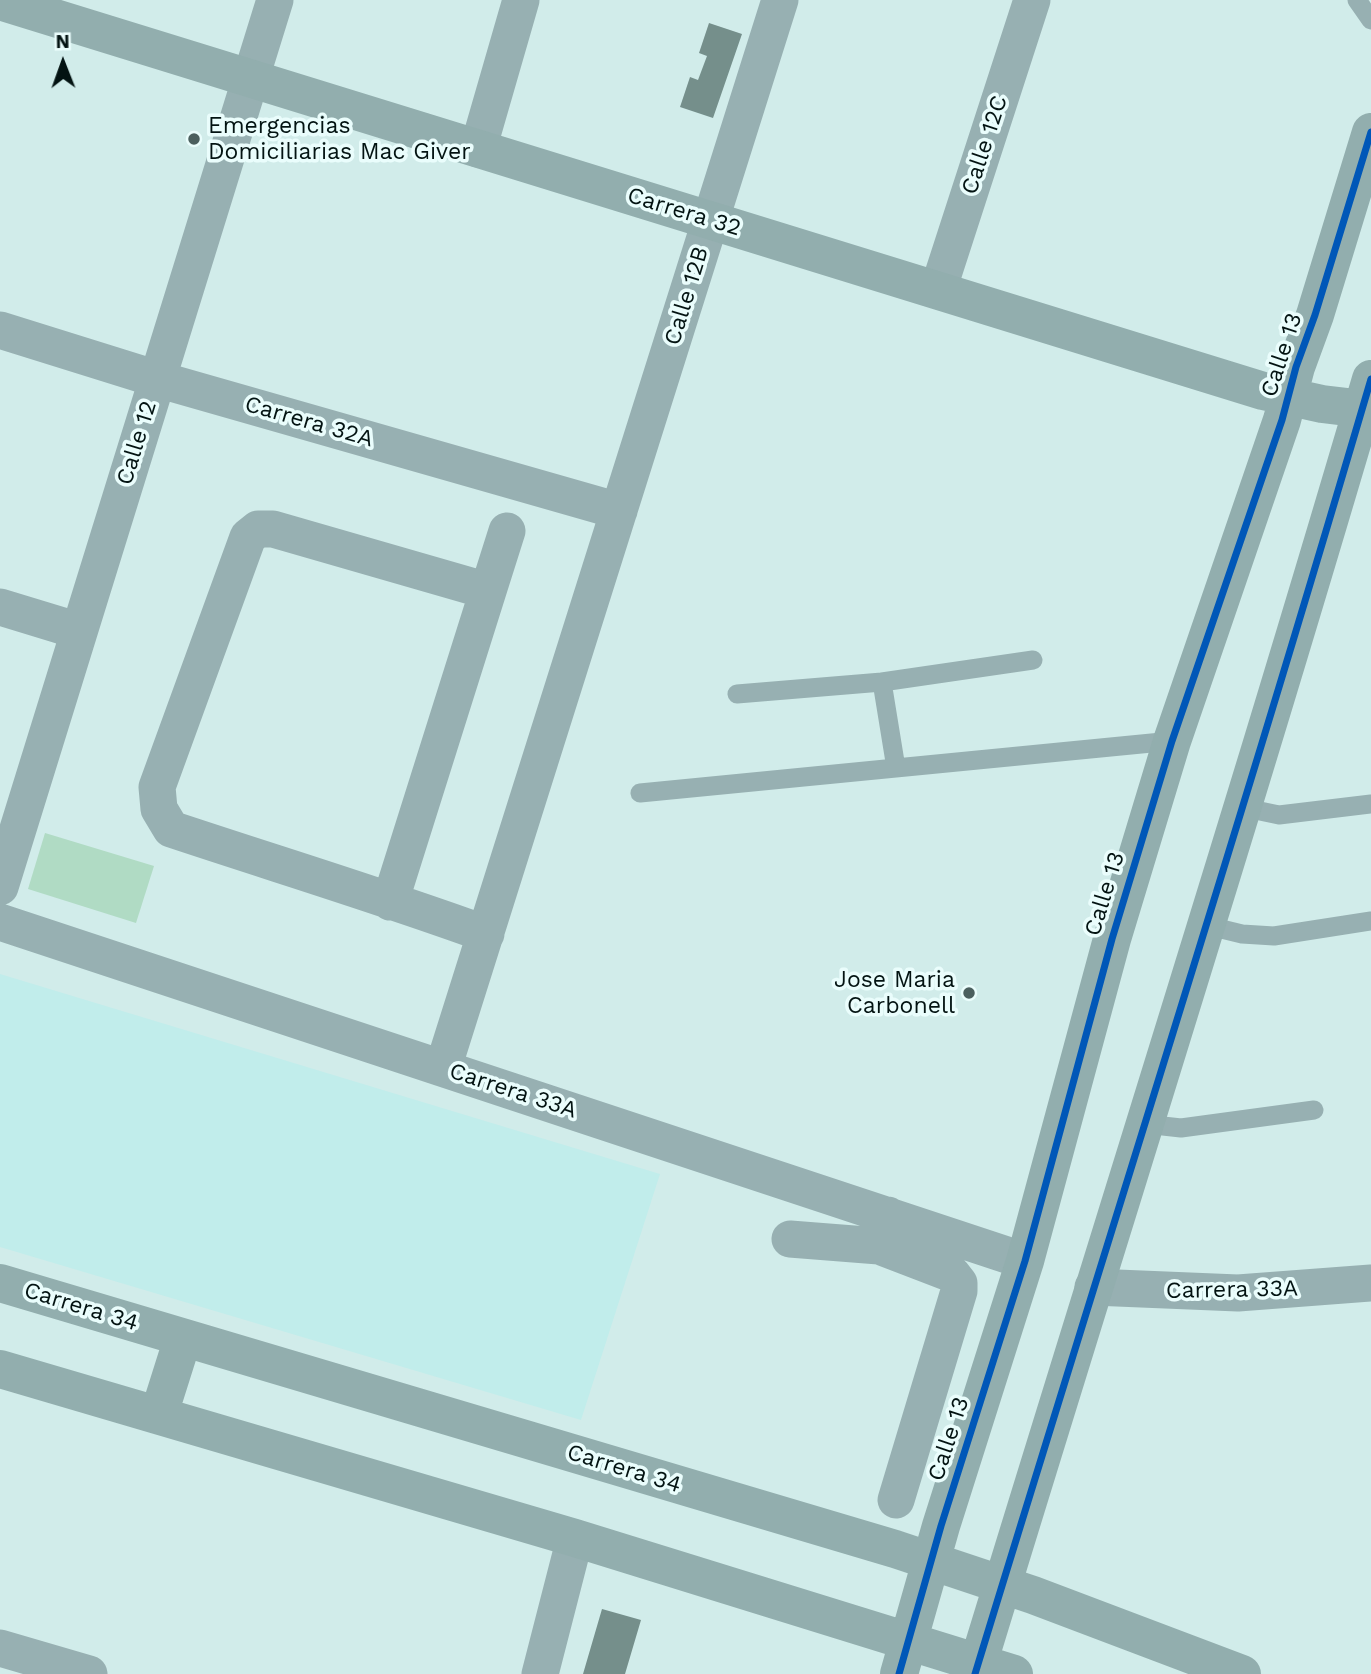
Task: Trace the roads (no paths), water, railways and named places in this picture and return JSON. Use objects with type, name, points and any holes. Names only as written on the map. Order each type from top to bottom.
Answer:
[{"type":"street","name":"Calle 12","points":[[0,887],[275,0]]},
{"type":"street","points":[[478,149],[521,0]]},
{"type":"street","name":"Calle 12B","points":[[443,1068],[780,0]]},
{"type":"street","name":"Calle 12C","points":[[938,290],[1032,0]]},
{"type":"street","name":"Carrera 32","points":[[0,1],[1288,398],[1368,400]]},
{"type":"street","name":"Calle 13","points":[[904,1657],[931,1561],[1025,1261],[1112,939],[1172,741],[1288,398],[1371,132]]},
{"type":"street","name":"Carrera 32A","points":[[0,330],[157,379],[619,511]]},
{"type":"street","points":[[0,1369],[575,1538],[736,1590],[904,1657],[989,1670],[1002,1585],[1368,400]]},
{"type":"street","points":[[486,934],[171,829],[159,809],[157,787],[248,537],[258,529],[273,529],[488,591]]},
{"type":"street","points":[[390,902],[507,531]]},
{"type":"street","points":[[0,607],[79,631]]},
{"type":"street","name":"Carrera 33A","points":[[0,922],[443,1068],[884,1231],[1025,1261]]},
{"type":"street","points":[[790,1240],[884,1231],[952,1274],[959,1283],[959,1291],[896,1500]]},
{"type":"street","name":"Carrera 34","points":[[0,1283],[931,1561],[1242,1674]]},
{"type":"street","name":"Carrera 33A","points":[[1093,1287],[1238,1293],[1371,1283]]},
{"type":"street","points":[[159,1414],[183,1338]]},
{"type":"street","points":[[540,1674],[575,1538]]},
{"type":"street","points":[[0,1648],[89,1674]]},
{"type":"lane","points":[[1357,0],[1371,20]]},
{"type":"lane","points":[[737,694],[882,682],[1033,660]]},
{"type":"lane","points":[[882,682],[896,768]]},
{"type":"lane","points":[[640,793],[1172,741]]},
{"type":"lane","points":[[1241,807],[1279,815],[1371,804]]},
{"type":"lane","points":[[1205,925],[1242,934],[1274,936],[1371,921]]},
{"type":"lane","points":[[1145,1124],[1181,1128],[1314,1110]]},
{"type":"place","name":"Emergencias Domiciliarias Mac Giver","points":[[194,139]]},
{"type":"place","name":"Jose Maria Carbonell","points":[[969,993]]}]
